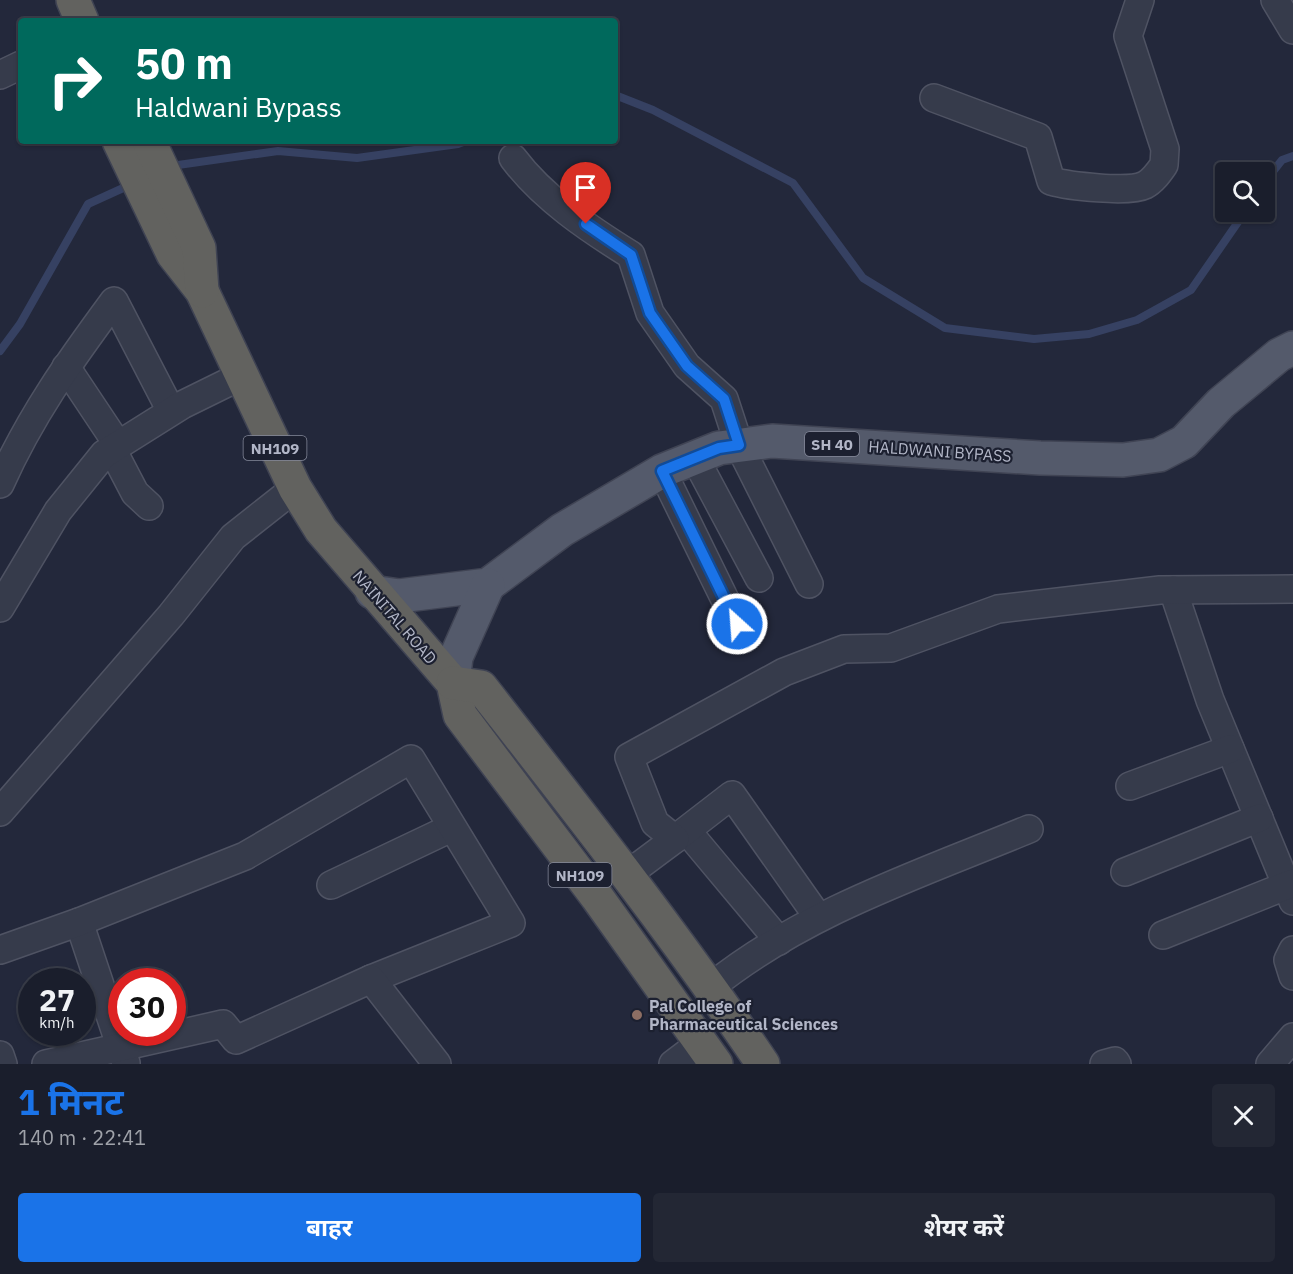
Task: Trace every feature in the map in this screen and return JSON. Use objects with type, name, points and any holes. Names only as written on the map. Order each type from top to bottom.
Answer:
[{"type":"highway","points":[[73,0],[81,18]]},
{"type":"highway","name":"NAINITAL ROAD","points":[[121,144],[170,216],[183,269],[202,291],[295,488],[321,530],[372,592],[453,682]]},
{"type":"highway","name":"NH109","points":[[151,144],[170,216]]},
{"type":"highway","points":[[453,682],[481,687],[627,874],[711,987],[763,1064]]},
{"type":"highway","name":"NH109","points":[[453,682],[460,715],[604,906],[709,1053]]},
{"type":"main road","name":"HALDWANI BYPASS","points":[[372,592],[399,596],[488,585],[562,530],[662,471],[719,448],[772,441],[1040,458],[1123,460],[1159,455],[1184,442],[1221,403],[1279,355],[1293,348]]},
{"type":"main road","name":"SH 40","points":[[453,682],[456,657],[488,585]]},
{"type":"street","points":[[934,98],[1038,137],[1051,181],[1063,184],[1132,188],[1144,185],[1164,165],[1165,149],[1128,36],[1140,0]]},
{"type":"street","points":[[1275,0],[1293,30]]},
{"type":"street","points":[[0,75],[18,66]]},
{"type":"street","points":[[513,158],[529,180],[604,238],[631,255],[650,313],[687,366],[724,399],[739,445],[809,584]]},
{"type":"street","points":[[0,484],[23,434],[66,367],[114,302],[171,411]]},
{"type":"street","points":[[66,367],[115,447],[135,493],[149,506]]},
{"type":"street","points":[[0,608],[58,511],[104,454],[171,411],[243,375]]},
{"type":"street","points":[[695,458],[759,578]]},
{"type":"street","points":[[662,471],[737,624]]},
{"type":"street","points":[[0,812],[171,615],[233,537],[295,488]]},
{"type":"street","points":[[779,941],[681,835],[655,823],[629,757],[784,672],[844,649],[891,648],[998,609],[1173,590],[1293,589]]},
{"type":"street","points":[[1163,935],[1291,890],[1210,700],[1173,590]]},
{"type":"street","points":[[1130,786],[1230,749]]},
{"type":"street","points":[[0,950],[79,922],[245,856],[411,759],[511,923],[371,979],[236,1040],[223,1024],[123,1055],[46,1064]]},
{"type":"street","points":[[627,874],[732,795],[819,917]]},
{"type":"street","points":[[1125,872],[1259,818]]},
{"type":"street","points":[[331,885],[451,828]]},
{"type":"street","points":[[711,987],[748,957],[819,917],[1029,829]]},
{"type":"street","points":[[79,922],[123,1055]]},
{"type":"street","points":[[1293,950],[1288,960],[1293,976]]},
{"type":"street","points":[[371,979],[437,1064]]},
{"type":"street","points":[[1270,1064],[1293,1037]]},
{"type":"street","points":[[673,1064],[709,1053]]},
{"type":"street","points":[[0,1055],[3,1064]]},
{"type":"street","points":[[1104,1064],[1114,1061],[1117,1064]]},
{"type":"waterway","points":[[618,96],[653,110],[793,183],[863,278],[945,328],[1034,339],[1089,334],[1137,320],[1191,290],[1238,222]]},
{"type":"waterway","points":[[171,166],[278,151],[357,158],[458,144]]},
{"type":"waterway","points":[[1275,169],[1282,160],[1293,156]]},
{"type":"waterway","points":[[0,351],[20,324],[88,204],[132,184]]},
{"type":"place","name":"Pal College of Pharmaceutical Sciences","points":[[637,1015]]},
{"type":"route","points":[[586,224],[631,255],[650,313],[687,366],[724,399],[739,445],[719,448],[662,471],[737,624]]}]
